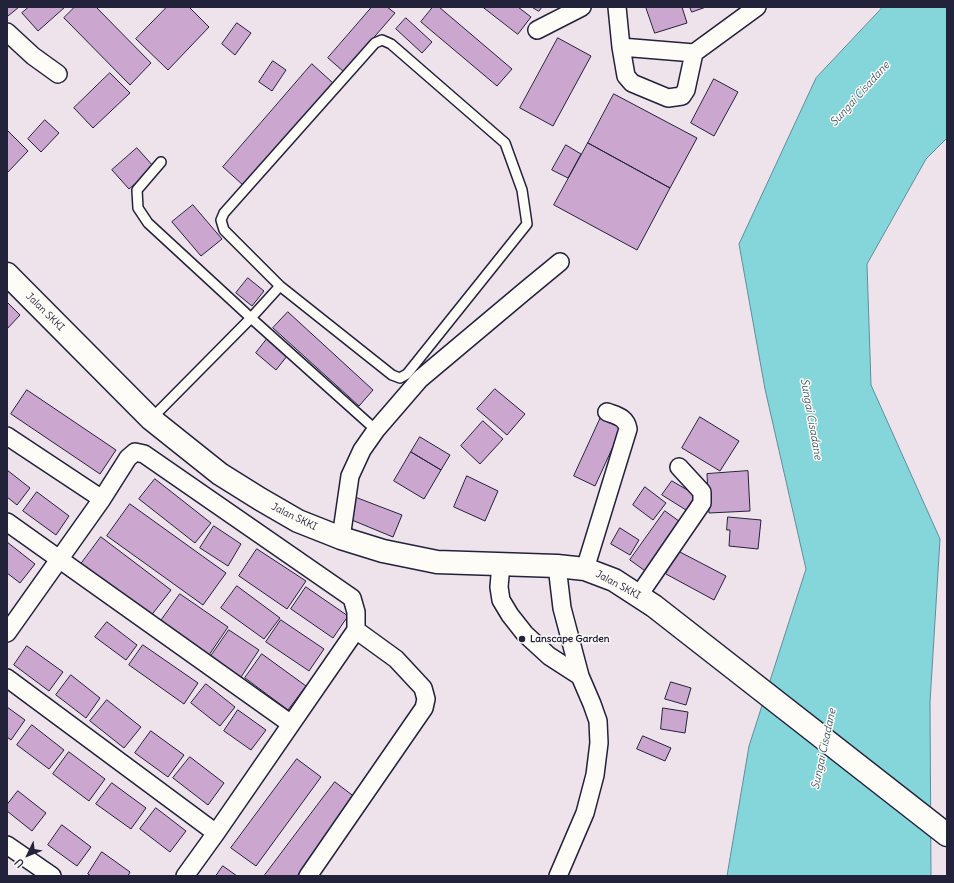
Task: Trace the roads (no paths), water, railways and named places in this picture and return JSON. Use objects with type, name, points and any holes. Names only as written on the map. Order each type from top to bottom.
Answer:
[{"type":"main road","name":"Jalan SKKI","points":[[7,274],[151,419],[220,474],[260,500],[298,521],[341,538],[383,551],[437,562],[557,566],[585,569],[614,580],[646,600],[947,835]]},
{"type":"street","points":[[537,30],[582,7]]},
{"type":"street","points":[[617,7],[626,76],[632,83],[668,98],[682,96],[686,90],[694,53]]},
{"type":"street","points":[[622,47],[694,53],[757,7]]},
{"type":"street","points":[[7,32],[33,56],[58,74]]},
{"type":"street","points":[[341,538],[350,476],[362,450],[376,430],[420,379],[560,262]]},
{"type":"street","points":[[585,569],[628,429],[624,420],[607,412]]},
{"type":"street","points":[[7,436],[102,499]]},
{"type":"street","points":[[7,633],[102,499],[128,458],[135,452],[144,454],[352,598],[356,612],[356,630],[185,876]]},
{"type":"street","points":[[646,600],[702,503],[702,492],[679,467]]},
{"type":"street","points":[[7,522],[58,560],[291,724]]},
{"type":"street","points":[[501,564],[499,587],[501,600],[510,616],[525,634],[549,656],[580,676]]},
{"type":"street","points":[[557,566],[562,608],[580,676],[598,720],[599,743],[595,775],[585,813],[558,876]]},
{"type":"street","points":[[308,876],[424,708],[426,699],[422,688],[396,659],[356,630]]},
{"type":"street","points":[[7,678],[216,833]]},
{"type":"street","points":[[7,845],[52,876]]},
{"type":"lane","points":[[382,40],[391,44],[504,143],[522,190],[527,224],[407,374],[400,378],[392,375],[280,286],[224,230],[221,220],[224,213],[375,43],[382,40]]},
{"type":"lane","points":[[161,162],[137,190],[138,208],[148,223],[376,430]]},
{"type":"lane","points":[[151,419],[251,318],[280,286]]},
{"type":"water","name":"Sungai Cisadane","points":[[883,7],[947,7],[947,138],[926,159],[867,264],[871,385],[940,539],[930,702],[931,876],[727,876],[749,746],[806,569],[765,389],[739,244],[816,78]]},
{"type":"place","name":"Lanscape Garden","points":[[522,639]]}]
